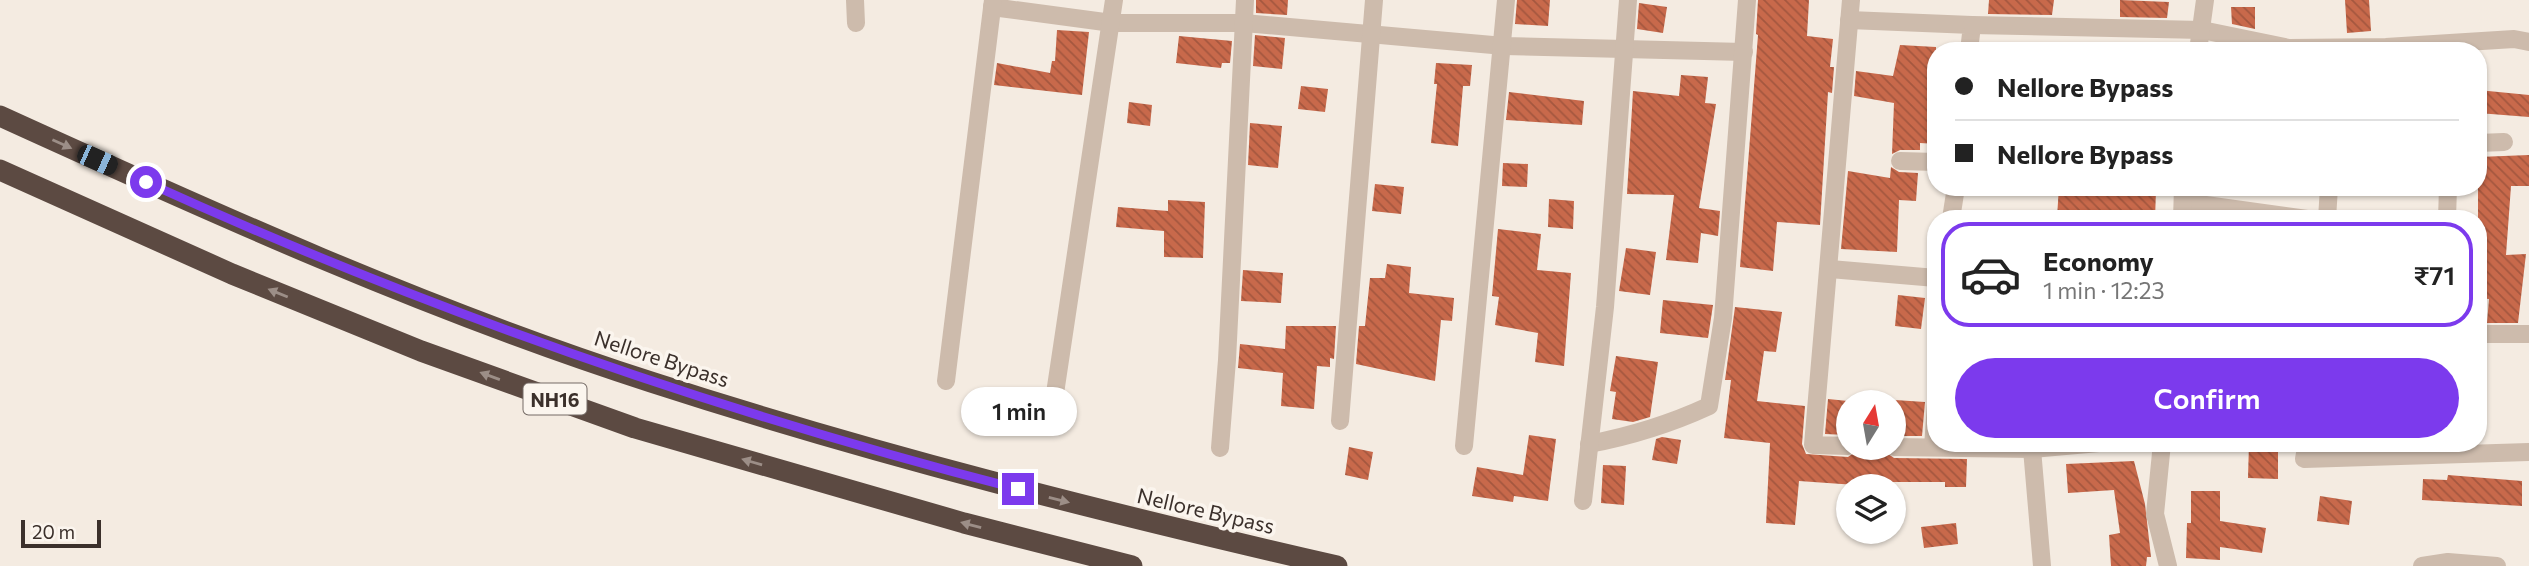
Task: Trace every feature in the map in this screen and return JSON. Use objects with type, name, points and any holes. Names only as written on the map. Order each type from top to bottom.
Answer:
[{"type":"highway","name":"Nellore Bypass","points":[[0,116],[243,226],[437,305],[650,382],[970,477],[1161,526],[1337,566]]},
{"type":"highway","name":"NH16","points":[[0,170],[232,274],[345,320],[635,428],[964,523],[1132,566]]},
{"type":"street","points":[[855,0],[856,23]]},
{"type":"street","points":[[1051,419],[1114,0]]},
{"type":"street","points":[[1220,448],[1245,0]]},
{"type":"street","points":[[1340,421],[1374,0]]},
{"type":"street","points":[[1464,446],[1504,46],[1506,0]]},
{"type":"street","points":[[1583,501],[1605,307],[1628,0]]},
{"type":"street","points":[[1589,444],[1627,437],[1676,421],[1709,406],[1723,318],[1746,0]]},
{"type":"street","points":[[1836,446],[1813,445],[1851,0]]},
{"type":"street","points":[[2200,42],[2205,0]]},
{"type":"street","points":[[946,380],[993,3],[1112,23],[1244,23],[1504,46],[1744,52]]},
{"type":"street","points":[[1849,20],[2202,30],[2260,42]]},
{"type":"street","points":[[1970,42],[1972,25]]},
{"type":"street","points":[[2487,42],[2514,38],[2529,42]]},
{"type":"street","points":[[2487,143],[2504,142]]},
{"type":"street","points":[[1900,161],[1927,162]]},
{"type":"street","points":[[2183,203],[2237,210]]},
{"type":"street","points":[[1830,269],[1927,277]]},
{"type":"street","points":[[2487,334],[2529,334]]},
{"type":"street","points":[[1906,447],[1927,447]]},
{"type":"street","points":[[2032,452],[2042,566]]},
{"type":"street","points":[[2161,452],[2155,514],[2168,566]]},
{"type":"street","points":[[2305,452],[2304,459],[2529,452]]},
{"type":"street","points":[[2421,566],[2448,562],[2497,566]]},
{"type":"building","points":[[1256,0],[1288,0],[1287,15],[1256,13]]},
{"type":"building","points":[[1517,0],[1550,0],[1548,26],[1515,24]]},
{"type":"building","points":[[1758,0],[1809,0],[1807,36],[1833,39],[1830,67],[1834,67],[1832,93],[1828,92],[1820,225],[1777,222],[1773,271],[1740,267],[1758,35]]},
{"type":"building","points":[[1989,0],[2054,0],[2052,15],[1988,14]]},
{"type":"building","points":[[2120,0],[2169,2],[2167,18],[2120,17]]},
{"type":"building","points":[[2345,0],[2369,0],[2371,31],[2347,33]]},
{"type":"building","points":[[1639,3],[1667,7],[1663,33],[1637,29]]},
{"type":"building","points":[[2231,7],[2255,7],[2255,29],[2232,24]]},
{"type":"building","points":[[1057,30],[1089,32],[1082,95],[994,85],[997,63],[1050,73],[1052,61],[1055,61]]},
{"type":"building","points":[[1255,35],[1285,38],[1282,69],[1253,66]]},
{"type":"building","points":[[1179,36],[1232,41],[1230,63],[1222,63],[1221,68],[1176,63]]},
{"type":"building","points":[[1900,45],[1927,46],[1927,143],[1920,143],[1920,150],[1900,150],[1892,154],[1894,103],[1854,96],[1856,71],[1893,76]]},
{"type":"building","points":[[1436,63],[1472,65],[1470,86],[1463,86],[1458,146],[1431,143],[1437,84],[1434,84]]},
{"type":"building","points":[[1681,75],[1708,77],[1705,103],[1716,104],[1699,208],[1720,211],[1718,236],[1701,233],[1698,263],[1666,260],[1674,195],[1627,194],[1633,91],[1679,96]]},
{"type":"building","points":[[1301,86],[1328,89],[1325,112],[1298,109]]},
{"type":"building","points":[[2487,91],[2529,95],[2529,117],[2487,114]]},
{"type":"building","points":[[1509,92],[1584,101],[1582,125],[1506,120]]},
{"type":"building","points":[[1129,102],[1152,105],[1150,126],[1127,123]]},
{"type":"building","points":[[1250,123],[1282,126],[1278,168],[1248,165]]},
{"type":"building","points":[[2529,155],[2529,186],[2511,186],[2506,255],[2526,254],[2518,323],[2487,323],[2487,210],[2478,210],[2478,196],[2487,196],[2487,157]]},
{"type":"building","points":[[1503,163],[1528,164],[1527,187],[1502,186]]},
{"type":"building","points":[[1891,167],[1899,172],[1918,173],[1916,201],[1899,200],[1897,252],[1841,249],[1848,171],[1890,178]]},
{"type":"building","points":[[1375,184],[1404,187],[1401,214],[1372,211]]},
{"type":"building","points":[[2058,196],[2156,196],[2155,210],[2057,210]]},
{"type":"building","points":[[1549,199],[1574,201],[1573,229],[1548,227]]},
{"type":"building","points":[[1168,200],[1205,202],[1203,258],[1164,257],[1164,231],[1116,227],[1118,207],[1168,211]]},
{"type":"building","points":[[1498,229],[1541,234],[1537,270],[1571,273],[1564,366],[1535,362],[1538,333],[1495,325],[1499,297],[1492,296]]},
{"type":"building","points":[[1626,248],[1656,252],[1650,295],[1619,291]]},
{"type":"building","points":[[1387,264],[1411,267],[1409,293],[1454,298],[1452,321],[1441,320],[1435,381],[1356,364],[1359,326],[1365,326],[1370,278],[1385,278]]},
{"type":"building","points":[[1243,270],[1283,273],[1281,303],[1241,301]]},
{"type":"building","points":[[1898,295],[1925,298],[1921,329],[1895,326]]},
{"type":"building","points":[[1663,300],[1713,305],[1708,338],[1660,333]]},
{"type":"building","points":[[1735,307],[1782,312],[1776,352],[1764,351],[1757,401],[1805,406],[1802,444],[1806,454],[1836,456],[1836,460],[1967,459],[1966,487],[1945,487],[1945,482],[1906,482],[1906,474],[1836,474],[1836,484],[1799,481],[1795,525],[1766,523],[1770,443],[1724,438],[1731,380],[1725,380]]},
{"type":"building","points":[[1286,326],[1336,326],[1334,359],[1330,358],[1330,367],[1317,366],[1314,409],[1281,406],[1283,373],[1238,368],[1240,344],[1285,349]]},
{"type":"building","points":[[1616,356],[1658,362],[1650,417],[1633,422],[1612,419],[1616,392],[1610,391]]},
{"type":"building","points":[[1828,399],[1836,400],[1836,434],[1825,434]]},
{"type":"building","points":[[1906,401],[1925,402],[1922,436],[1906,436]]},
{"type":"building","points":[[1529,435],[1556,439],[1548,501],[1514,496],[1513,502],[1472,496],[1477,467],[1523,475]]},
{"type":"building","points":[[1662,437],[1681,440],[1677,464],[1652,460],[1656,439]]},
{"type":"building","points":[[1349,447],[1373,452],[1368,480],[1345,475]]},
{"type":"building","points":[[2249,452],[2278,452],[2278,479],[2248,478]]},
{"type":"building","points":[[2134,461],[2145,504],[2151,557],[2147,557],[2146,566],[2111,566],[2109,535],[2120,533],[2114,490],[2068,493],[2066,464]]},
{"type":"building","points":[[1603,465],[1626,466],[1624,505],[1601,503]]},
{"type":"building","points":[[2448,475],[2522,481],[2522,506],[2422,500],[2423,479],[2447,480]]},
{"type":"building","points":[[2191,491],[2220,491],[2220,521],[2266,528],[2262,553],[2220,547],[2220,560],[2186,558],[2187,523],[2191,523]]},
{"type":"building","points":[[2320,496],[2352,501],[2349,525],[2317,521]]},
{"type":"building","points":[[1956,523],[1958,544],[1924,548],[1921,527]]},
{"type":"route","points":[[146,182],[243,226],[437,305],[650,382],[1018,489]]}]
